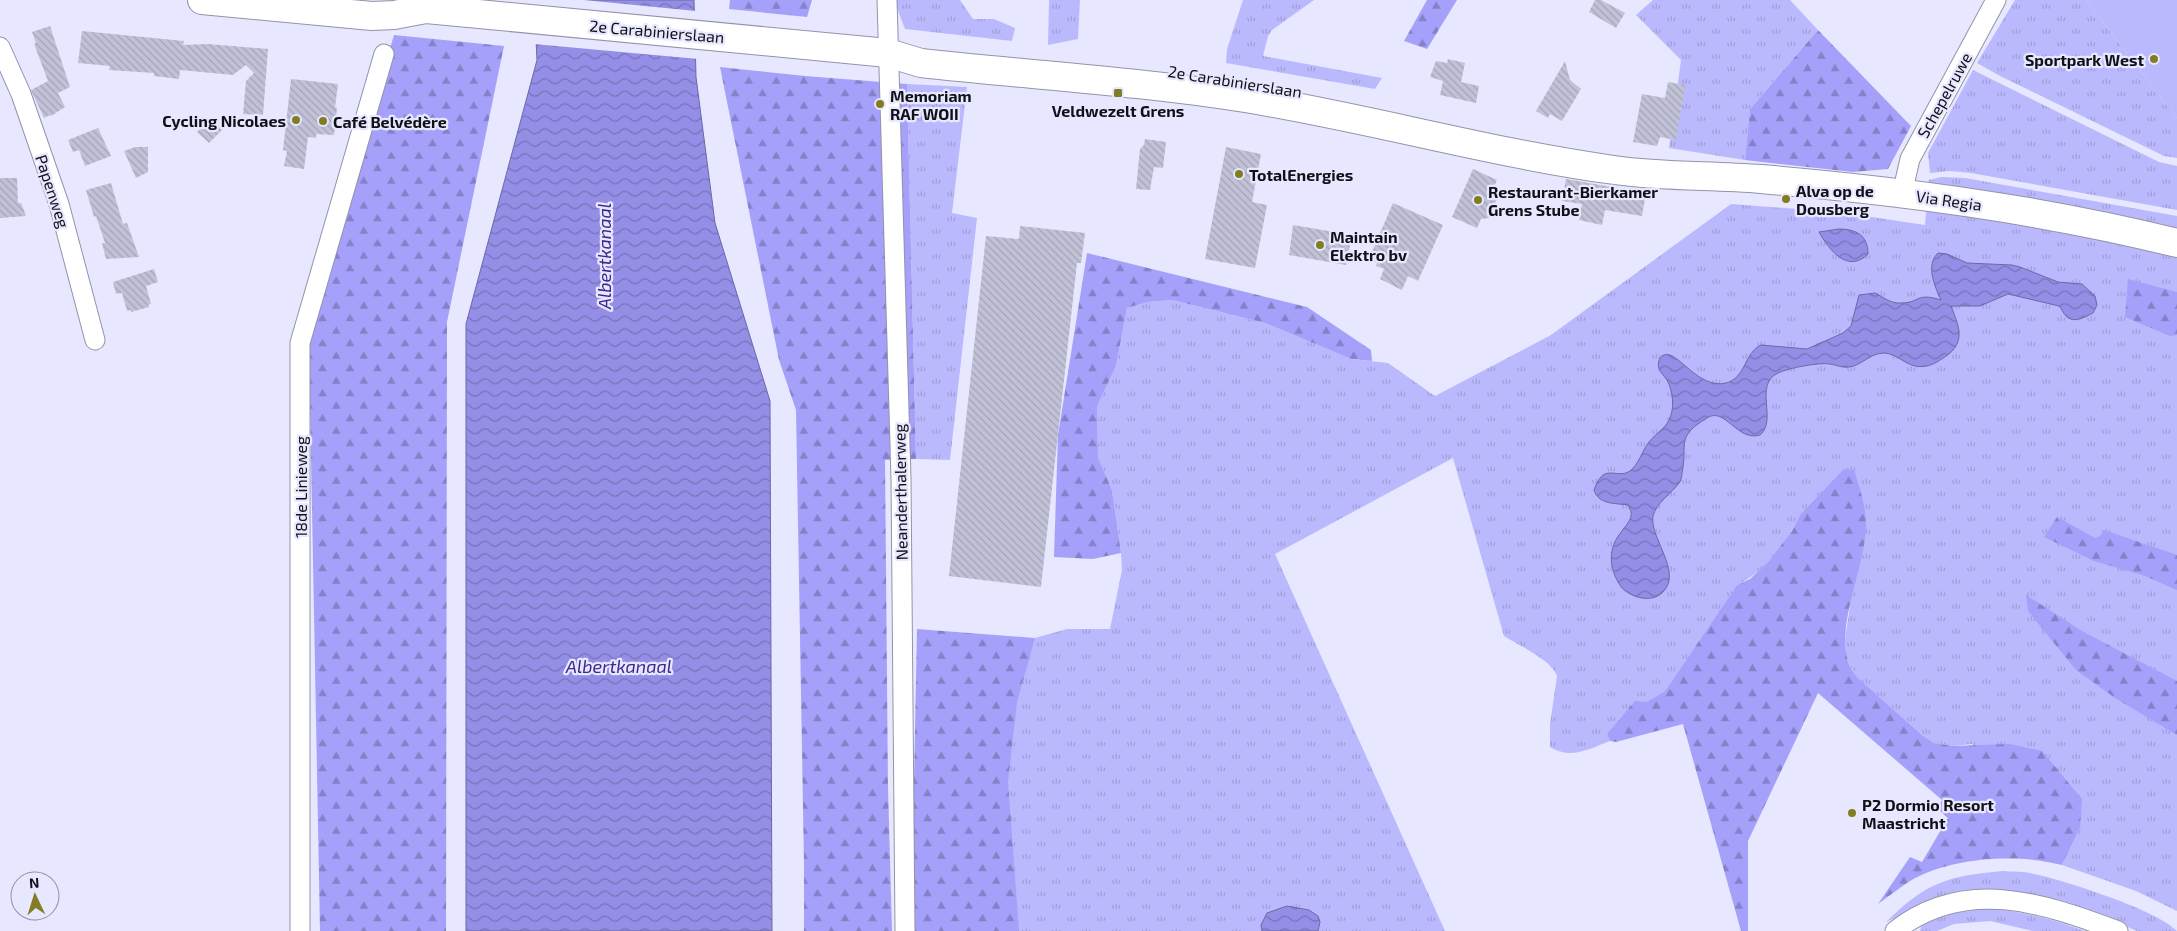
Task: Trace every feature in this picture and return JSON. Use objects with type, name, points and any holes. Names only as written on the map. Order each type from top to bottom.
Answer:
[{"type":"main road","name":"2e Carabinierslaan","points":[[202,0],[281,4],[372,16],[405,6],[888,53],[921,63],[1243,98],[1572,156]]},
{"type":"main road","name":"Via Regia","points":[[1572,156],[1719,176],[1902,194],[2010,208],[2177,243]]},
{"type":"street","name":"Neanderthalerweg","points":[[887,0],[901,479],[904,931]]},
{"type":"street","name":"Schepelruwe","points":[[1902,194],[1910,158],[1996,0]]},
{"type":"street","name":"Papenweg","points":[[0,47],[21,94],[59,204],[94,340]]},
{"type":"street","name":"18de Linieweg","points":[[300,931],[300,343],[384,54]]},
{"type":"street","points":[[1895,931],[1937,906],[1961,900],[1989,899],[2025,903],[2058,911],[2118,931]]},
{"type":"green space","points":[[730,0],[812,0],[807,17],[729,9]]},
{"type":"green space","points":[[894,0],[960,0],[973,19],[994,19],[1015,28],[1012,41],[905,29]]},
{"type":"green space","points":[[1049,0],[1080,0],[1078,39],[1048,45]]},
{"type":"green space","points":[[1243,0],[1314,0],[1272,30],[1268,36],[1263,56],[1382,78],[1375,89],[1226,63],[1227,49]]},
{"type":"green space","points":[[1427,0],[1457,0],[1427,49],[1404,41]]},
{"type":"green space","points":[[1653,0],[1790,0],[1818,30],[1750,109],[1745,160],[1669,148],[1681,60],[1636,15]]},
{"type":"green space","points":[[2015,0],[2086,0],[2177,118],[2177,158],[2164,156],[1977,63]]},
{"type":"green space","name":"Sportpark West","points":[[2086,0],[2177,0],[2177,118]]},
{"type":"green space","points":[[1818,30],[1911,126],[1888,169],[1853,172],[1745,160],[1750,109]]},
{"type":"green space","points":[[394,35],[504,46],[447,322],[446,931],[320,931],[309,349],[318,294]]},
{"type":"green space","points":[[720,67],[907,84],[916,459],[885,460],[888,788],[892,931],[804,931],[796,410],[779,360]]},
{"type":"green space","points":[[1973,70],[2159,162],[2177,166],[2177,210],[1971,173],[1950,171],[1930,173],[1928,153]]},
{"type":"green space","points":[[907,84],[967,87],[952,213],[977,218],[950,460],[916,459]]},
{"type":"green space","points":[[1942,177],[1965,178],[2177,216],[2177,234],[1933,187],[1928,180]]},
{"type":"green space","points":[[1927,202],[2177,252],[2177,911],[2136,891],[2062,865],[2080,828],[1972,744],[1953,746],[1934,743],[1922,735],[1857,677],[1846,656],[1845,639],[1850,606],[1800,515],[1789,536],[1766,565],[1737,585],[1665,691],[1646,702],[1607,734],[1610,741],[1573,753],[1565,753],[1550,747],[1550,724],[1557,676],[1549,664],[1504,636],[1453,458],[1275,554],[1445,931],[1010,931],[997,693],[1035,638],[1067,629],[1110,629],[1122,570],[1112,490],[1098,457],[1097,405],[1116,366],[1127,308],[1148,302],[1172,300],[1265,323],[1351,359],[1388,363],[1435,396],[1551,335],[1731,204],[1838,212],[1925,225]]},
{"type":"green space","points":[[1087,253],[1307,307],[1371,350],[1372,361],[1351,359],[1265,323],[1172,300],[1148,302],[1127,308],[1116,366],[1097,406],[1098,457],[1112,490],[1121,553],[1093,559],[1054,557],[1058,435]]},
{"type":"green space","points":[[2128,279],[2177,292],[2177,335],[2170,336],[2125,317]]},
{"type":"green space","points":[[1844,469],[1854,470],[1866,520],[1865,542],[1846,627],[1845,643],[1848,663],[1852,670],[1857,677],[1922,735],[1934,743],[1953,746],[2010,744],[2042,751],[2082,799],[2080,828],[2062,865],[2044,861],[2005,858],[1964,862],[1926,873],[1910,881],[1878,904],[1910,857],[1922,862],[1948,818],[1938,809],[1942,800],[1818,693],[1748,841],[1748,931],[1741,931],[1683,724],[1616,742],[1610,741],[1607,734],[1635,701],[1646,702],[1665,691],[1737,585],[1750,579],[1769,561],[1792,531],[1800,515]]},
{"type":"green space","points":[[2057,517],[2095,538],[2100,536],[2104,530],[2177,555],[2177,590],[2145,576],[2094,561],[2044,537]]},
{"type":"green space","points":[[2026,595],[2082,631],[2177,681],[2177,735],[2115,698],[2076,670],[2028,611]]},
{"type":"green space","points":[[917,629],[1035,638],[1017,702],[1008,782],[1019,931],[911,931]]},
{"type":"green space","points":[[2003,871],[2030,873],[2085,888],[2150,914],[2177,931],[2137,931],[2111,920],[1932,902],[1886,922],[1914,898],[1939,883],[1967,875]]},
{"type":"green space","points":[[1983,908],[2035,916],[2085,931],[2033,931],[1990,921],[1954,924],[1937,931],[1920,931],[1922,921],[1948,910]]},
{"type":"water","name":"Albertkanaal","points":[[534,0],[694,0],[696,77],[715,223],[770,401],[772,931],[466,931],[466,324],[537,60]]},
{"type":"water","points":[[1839,229],[1851,230],[1864,238],[1868,254],[1861,260],[1853,262],[1846,261],[1834,252],[1819,232]]},
{"type":"water","points":[[1938,253],[1947,254],[1967,263],[2012,265],[2058,282],[2082,284],[2095,296],[2097,305],[2093,313],[2076,320],[2066,316],[2059,306],[2008,294],[1980,306],[1951,306],[1959,329],[1958,342],[1949,354],[1931,365],[1915,366],[1893,355],[1884,353],[1874,355],[1849,367],[1819,364],[1796,367],[1778,373],[1771,378],[1767,386],[1767,421],[1765,429],[1760,435],[1752,436],[1745,434],[1726,420],[1714,416],[1707,418],[1690,431],[1685,442],[1682,477],[1676,487],[1657,507],[1653,516],[1656,534],[1668,565],[1668,584],[1661,594],[1651,598],[1637,597],[1622,588],[1615,575],[1612,555],[1615,541],[1629,521],[1631,512],[1628,505],[1604,501],[1596,495],[1594,490],[1602,476],[1610,473],[1620,474],[1630,471],[1649,442],[1665,426],[1671,416],[1672,395],[1667,380],[1659,369],[1660,358],[1664,355],[1669,355],[1706,381],[1716,384],[1726,383],[1738,376],[1751,354],[1761,345],[1807,349],[1843,333],[1851,326],[1859,295],[1875,293],[1897,303],[1907,303],[1922,297],[1941,300],[1932,276],[1932,264]]},
{"type":"water","points":[[1287,906],[1309,910],[1318,916],[1320,922],[1318,931],[1262,931],[1261,925],[1267,913]]},
{"type":"pier","points":[[532,0],[584,0],[696,11],[698,59],[534,44]]},
{"type":"building","points":[[1595,0],[1601,0],[1625,13],[1616,28],[1589,12]]},
{"type":"building","points":[[50,26],[70,87],[58,93],[65,107],[44,118],[31,90],[48,81],[34,44],[36,43],[32,32]]},
{"type":"building","points":[[82,31],[184,41],[183,45],[208,44],[268,49],[263,115],[243,114],[246,81],[254,73],[246,65],[233,75],[180,70],[179,79],[154,76],[154,73],[109,70],[110,66],[78,63]]},
{"type":"building","points":[[1448,59],[1465,63],[1461,82],[1479,86],[1476,103],[1440,95],[1443,81],[1430,77],[1436,61],[1447,63]]},
{"type":"building","points":[[1565,61],[1570,80],[1581,89],[1562,121],[1550,114],[1548,118],[1536,111]]},
{"type":"building","points":[[291,79],[338,84],[334,135],[316,134],[316,138],[308,137],[304,169],[284,166],[287,151],[283,150]]},
{"type":"building","points":[[1668,82],[1685,85],[1676,140],[1660,137],[1657,146],[1633,142],[1642,94],[1665,98]]},
{"type":"building","points":[[211,118],[222,130],[209,143],[197,132]]},
{"type":"building","points":[[98,128],[111,156],[85,166],[79,150],[73,152],[68,140]]},
{"type":"building","points":[[1145,139],[1166,142],[1163,168],[1154,167],[1150,190],[1136,189],[1140,149],[1144,145]]},
{"type":"building","points":[[135,147],[148,147],[148,172],[136,178],[124,151]]},
{"type":"building","points":[[1226,147],[1261,154],[1252,202],[1267,205],[1255,268],[1205,259]]},
{"type":"building","name":"Restaurant-Bierkamer Grens Stube","points":[[1473,169],[1497,180],[1493,188],[1500,192],[1489,218],[1481,219],[1477,228],[1452,217]]},
{"type":"building","points":[[0,178],[17,178],[18,203],[21,203],[26,216],[0,218]]},
{"type":"building","points":[[1566,179],[1646,193],[1642,216],[1605,210],[1602,225],[1579,220],[1582,204],[1562,201]]},
{"type":"building","points":[[111,183],[123,224],[127,223],[139,257],[106,259],[102,243],[105,243],[96,216],[94,217],[86,190]]},
{"type":"building","points":[[1393,203],[1443,225],[1418,281],[1408,276],[1402,290],[1380,279],[1384,269],[1376,266],[1377,263],[1369,259]]},
{"type":"building","name":"Maintain Elektro bv","points":[[1293,225],[1352,235],[1346,265],[1289,255]]},
{"type":"building","points":[[1020,226],[1085,233],[1081,263],[1077,263],[1041,587],[949,576],[986,236],[1019,239]]},
{"type":"building","points":[[154,269],[158,282],[146,286],[151,304],[148,305],[149,307],[131,312],[131,310],[127,311],[122,293],[116,294],[113,282]]},
{"type":"place","name":"Sportpark West","points":[[2154,59]]},
{"type":"place","name":"Veldwezelt Grens","points":[[1118,93]]},
{"type":"place","name":"Memoriam RAF WOII","points":[[880,104]]},
{"type":"place","name":"Cycling Nicolaes","points":[[296,120]]},
{"type":"place","name":"Café Belvédère","points":[[323,121]]},
{"type":"place","name":"TotalEnergies","points":[[1239,174]]},
{"type":"place","name":"Alva op de Dousberg","points":[[1786,199]]},
{"type":"place","name":"Restaurant-Bierkamer Grens Stube","points":[[1478,200]]},
{"type":"place","name":"Maintain Elektro bv","points":[[1320,245]]},
{"type":"place","name":"P2 Dormio Resort Maastricht","points":[[1852,813]]}]
